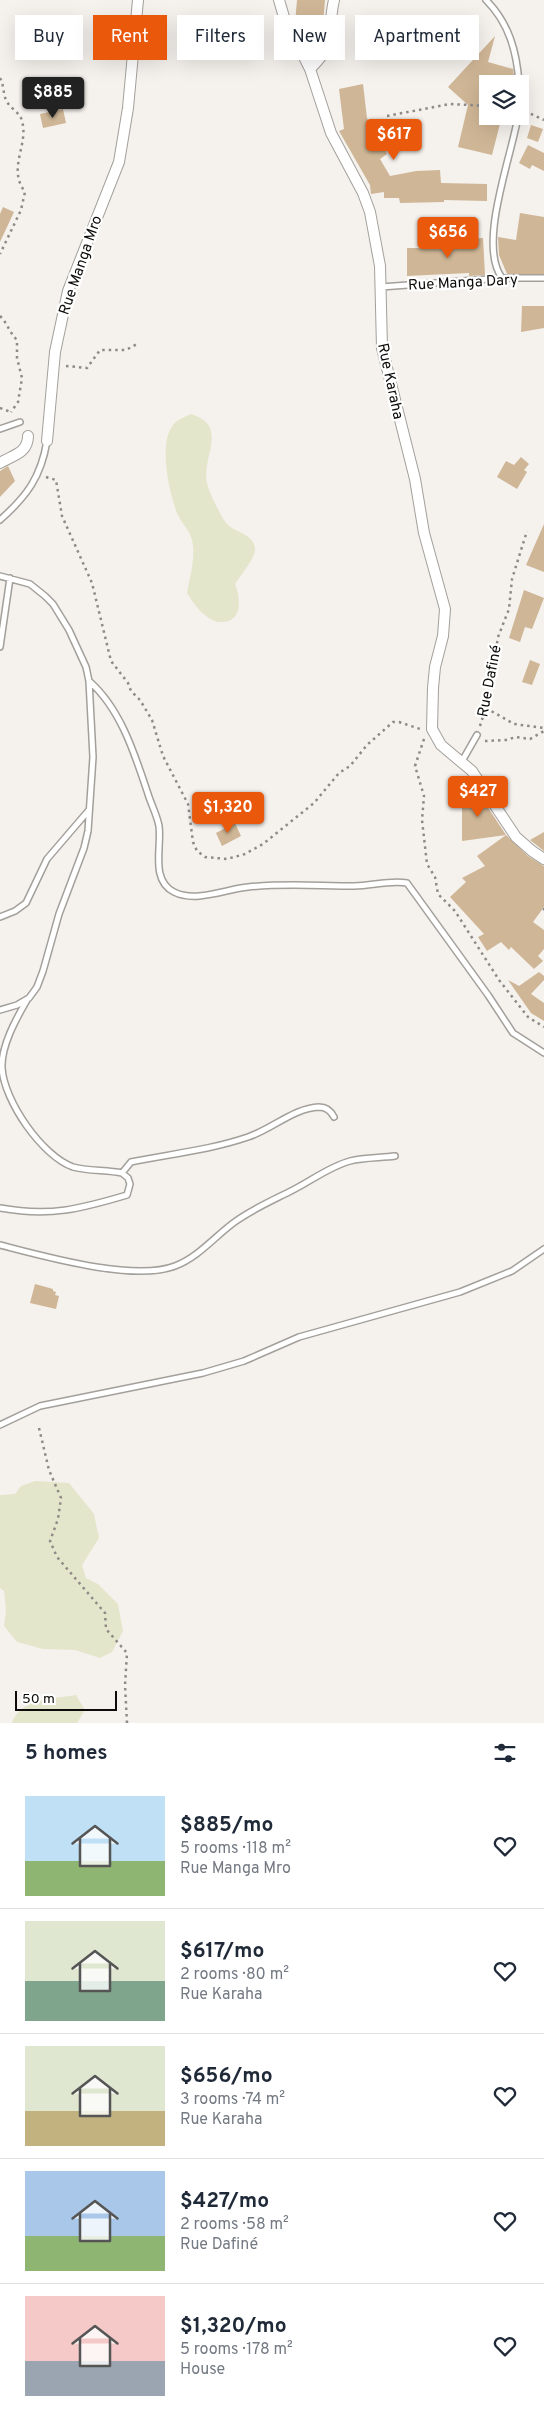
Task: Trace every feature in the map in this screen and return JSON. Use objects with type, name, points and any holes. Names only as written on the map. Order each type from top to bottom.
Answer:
[{"type":"street","name":"Rue Manga Mro","points":[[47,441],[60,319],[68,291],[119,162],[128,108],[138,0]]},
{"type":"street","name":"Rue Karaha","points":[[279,0],[284,17],[310,69],[331,133],[363,192],[370,212],[380,266],[382,348],[415,479],[424,533],[445,609],[444,636],[435,667],[429,730]]},
{"type":"street","points":[[310,69],[328,47],[332,32],[334,0]]},
{"type":"street","points":[[0,463],[25,450],[28,444],[28,436]]},
{"type":"street","points":[[429,730],[441,745],[461,764],[472,771],[516,837],[544,859]]},
{"type":"lane","points":[[486,0],[505,23],[514,49],[518,75]]},
{"type":"lane","points":[[502,278],[497,272],[494,258],[495,219],[516,125]]},
{"type":"lane","name":"Rue Manga Dary","points":[[381,286],[502,278],[544,278]]},
{"type":"lane","points":[[0,429],[20,422]]},
{"type":"lane","name":"Rue Manga Mro","points":[[0,520],[20,502],[38,475],[43,464],[47,441]]},
{"type":"lane","points":[[0,576],[30,584],[53,604],[69,630],[86,667],[89,681],[93,757],[84,848],[58,914],[43,971],[37,986],[19,1014],[7,1043],[1,1067],[7,1087],[18,1110],[46,1150],[73,1167],[122,1173],[128,1178],[130,1184],[127,1195],[67,1211],[42,1212],[0,1208]]},
{"type":"lane","points":[[0,646],[10,578]]},
{"type":"lane","points":[[89,681],[97,688],[118,720],[131,745],[159,825],[160,872],[166,887],[175,892],[198,896],[249,887],[303,884],[356,886],[397,882],[407,884],[488,995],[513,1033],[544,1053]]},
{"type":"lane","name":"Rue Dafiné","points":[[461,764],[477,735]]},
{"type":"lane","points":[[0,917],[15,912],[26,903],[47,859],[89,809]]},
{"type":"lane","points":[[0,1010],[17,1005],[29,998]]},
{"type":"lane","points":[[122,1173],[131,1162],[175,1155],[248,1137],[313,1108],[327,1109],[332,1112],[334,1117]]},
{"type":"lane","points":[[0,1245],[120,1270],[152,1271],[175,1266],[194,1256],[236,1221],[260,1205],[290,1192],[320,1174],[353,1160],[395,1156]]},
{"type":"lane","points":[[0,1425],[40,1406],[202,1374],[244,1361],[299,1337],[460,1292],[512,1271],[544,1249]]},
{"type":"path","points":[[0,78],[6,101],[23,122],[17,167],[18,180],[25,195],[21,210],[0,254]]},
{"type":"path","points":[[387,116],[450,104],[479,106]]},
{"type":"path","points":[[529,112],[544,120]]},
{"type":"path","points":[[0,316],[7,324],[10,333],[17,340],[17,358],[22,374],[18,402],[11,412]]},
{"type":"path","points":[[54,367],[87,368],[100,350],[126,350],[137,344]]},
{"type":"path","points":[[38,475],[56,480],[62,516],[92,583],[111,661],[128,682],[131,691],[140,700],[152,720],[164,756],[188,804],[193,842],[197,851],[205,857],[227,859],[245,854],[263,844],[314,803],[339,773],[350,766],[367,745],[393,722],[429,730],[415,766],[424,796],[422,820],[427,864],[435,877],[438,894],[455,911],[499,980],[528,1017],[544,1027]]},
{"type":"path","name":"Rue Dafiné","points":[[477,735],[486,708],[498,637],[509,609],[512,579],[527,531]]},
{"type":"path","points":[[486,708],[514,724],[544,730]]},
{"type":"path","points":[[474,742],[509,740],[516,737],[530,740],[544,730]]},
{"type":"path","points":[[40,1428],[49,1470],[61,1498],[58,1519],[50,1541],[57,1556],[105,1613],[106,1629],[127,1653],[125,1685],[127,1723]]},
{"type":"green space","points":[[191,414],[203,419],[209,426],[212,434],[206,473],[208,487],[215,504],[227,524],[251,539],[255,548],[251,561],[235,584],[239,603],[238,609],[236,615],[227,622],[214,621],[209,618],[187,593],[192,566],[193,546],[191,536],[178,516],[174,504],[168,479],[166,452],[167,439],[171,429],[177,421]]},
{"type":"green space","points":[[35,1481],[69,1483],[94,1514],[99,1538],[82,1565],[86,1578],[98,1584],[118,1604],[123,1631],[112,1652],[100,1658],[75,1650],[43,1649],[17,1642],[4,1626],[6,1611],[4,1591],[0,1588],[0,1495],[15,1494],[21,1486]]},
{"type":"green space","points":[[76,1695],[85,1710],[77,1723],[12,1723],[16,1715],[30,1704]]},
{"type":"building","points":[[297,0],[325,0],[324,15],[296,15]]},
{"type":"building","points":[[495,36],[488,62],[513,69],[514,75],[479,75],[479,125],[500,125],[492,155],[458,147],[468,105],[448,87],[473,60],[479,60],[479,53]]},
{"type":"building","points":[[363,84],[367,118],[387,154],[380,159],[390,176],[416,171],[440,170],[441,183],[487,184],[487,201],[444,200],[444,202],[400,203],[399,198],[384,198],[384,192],[371,194],[370,185],[339,131],[344,129],[339,89]]},
{"type":"building","points":[[63,109],[66,123],[43,128],[40,114]]},
{"type":"building","points":[[531,125],[543,129],[538,142],[527,138]]},
{"type":"building","points":[[528,145],[544,153],[544,171],[532,165],[530,169],[519,163]]},
{"type":"building","points":[[3,207],[14,212],[0,242],[0,214]]},
{"type":"building","points":[[520,213],[544,217],[544,274],[507,274],[499,255],[498,237],[516,240]]},
{"type":"building","points":[[483,238],[485,275],[469,276],[469,273],[407,276],[407,248],[441,248],[441,241]]},
{"type":"building","points":[[522,306],[544,306],[544,328],[521,332]]},
{"type":"building","points":[[521,457],[529,464],[524,470],[527,472],[517,489],[497,477],[506,461],[514,465]]},
{"type":"building","points":[[8,466],[15,481],[0,497],[0,471]]},
{"type":"building","points":[[544,524],[544,572],[526,565]]},
{"type":"building","points":[[524,590],[544,598],[532,629],[525,627],[520,642],[509,638]]},
{"type":"building","points":[[530,660],[540,664],[532,685],[522,682]]},
{"type":"building","points":[[471,782],[506,835],[462,841],[462,808]]},
{"type":"building","points":[[235,823],[241,836],[222,846],[216,833]]},
{"type":"building","points":[[544,832],[544,851],[530,840]]},
{"type":"building","points":[[506,835],[528,856],[544,866],[544,907],[533,922],[544,930],[544,949],[538,956],[543,961],[534,969],[511,947],[509,950],[501,942],[487,951],[478,937],[484,934],[450,897],[466,882],[462,878],[485,866],[477,856]]},
{"type":"building","points":[[539,972],[544,976],[544,980],[531,994],[544,1003],[544,1021],[531,1013],[508,980],[519,986]]},
{"type":"building","points":[[35,1284],[53,1289],[56,1292],[55,1295],[59,1296],[56,1309],[30,1303]]}]
